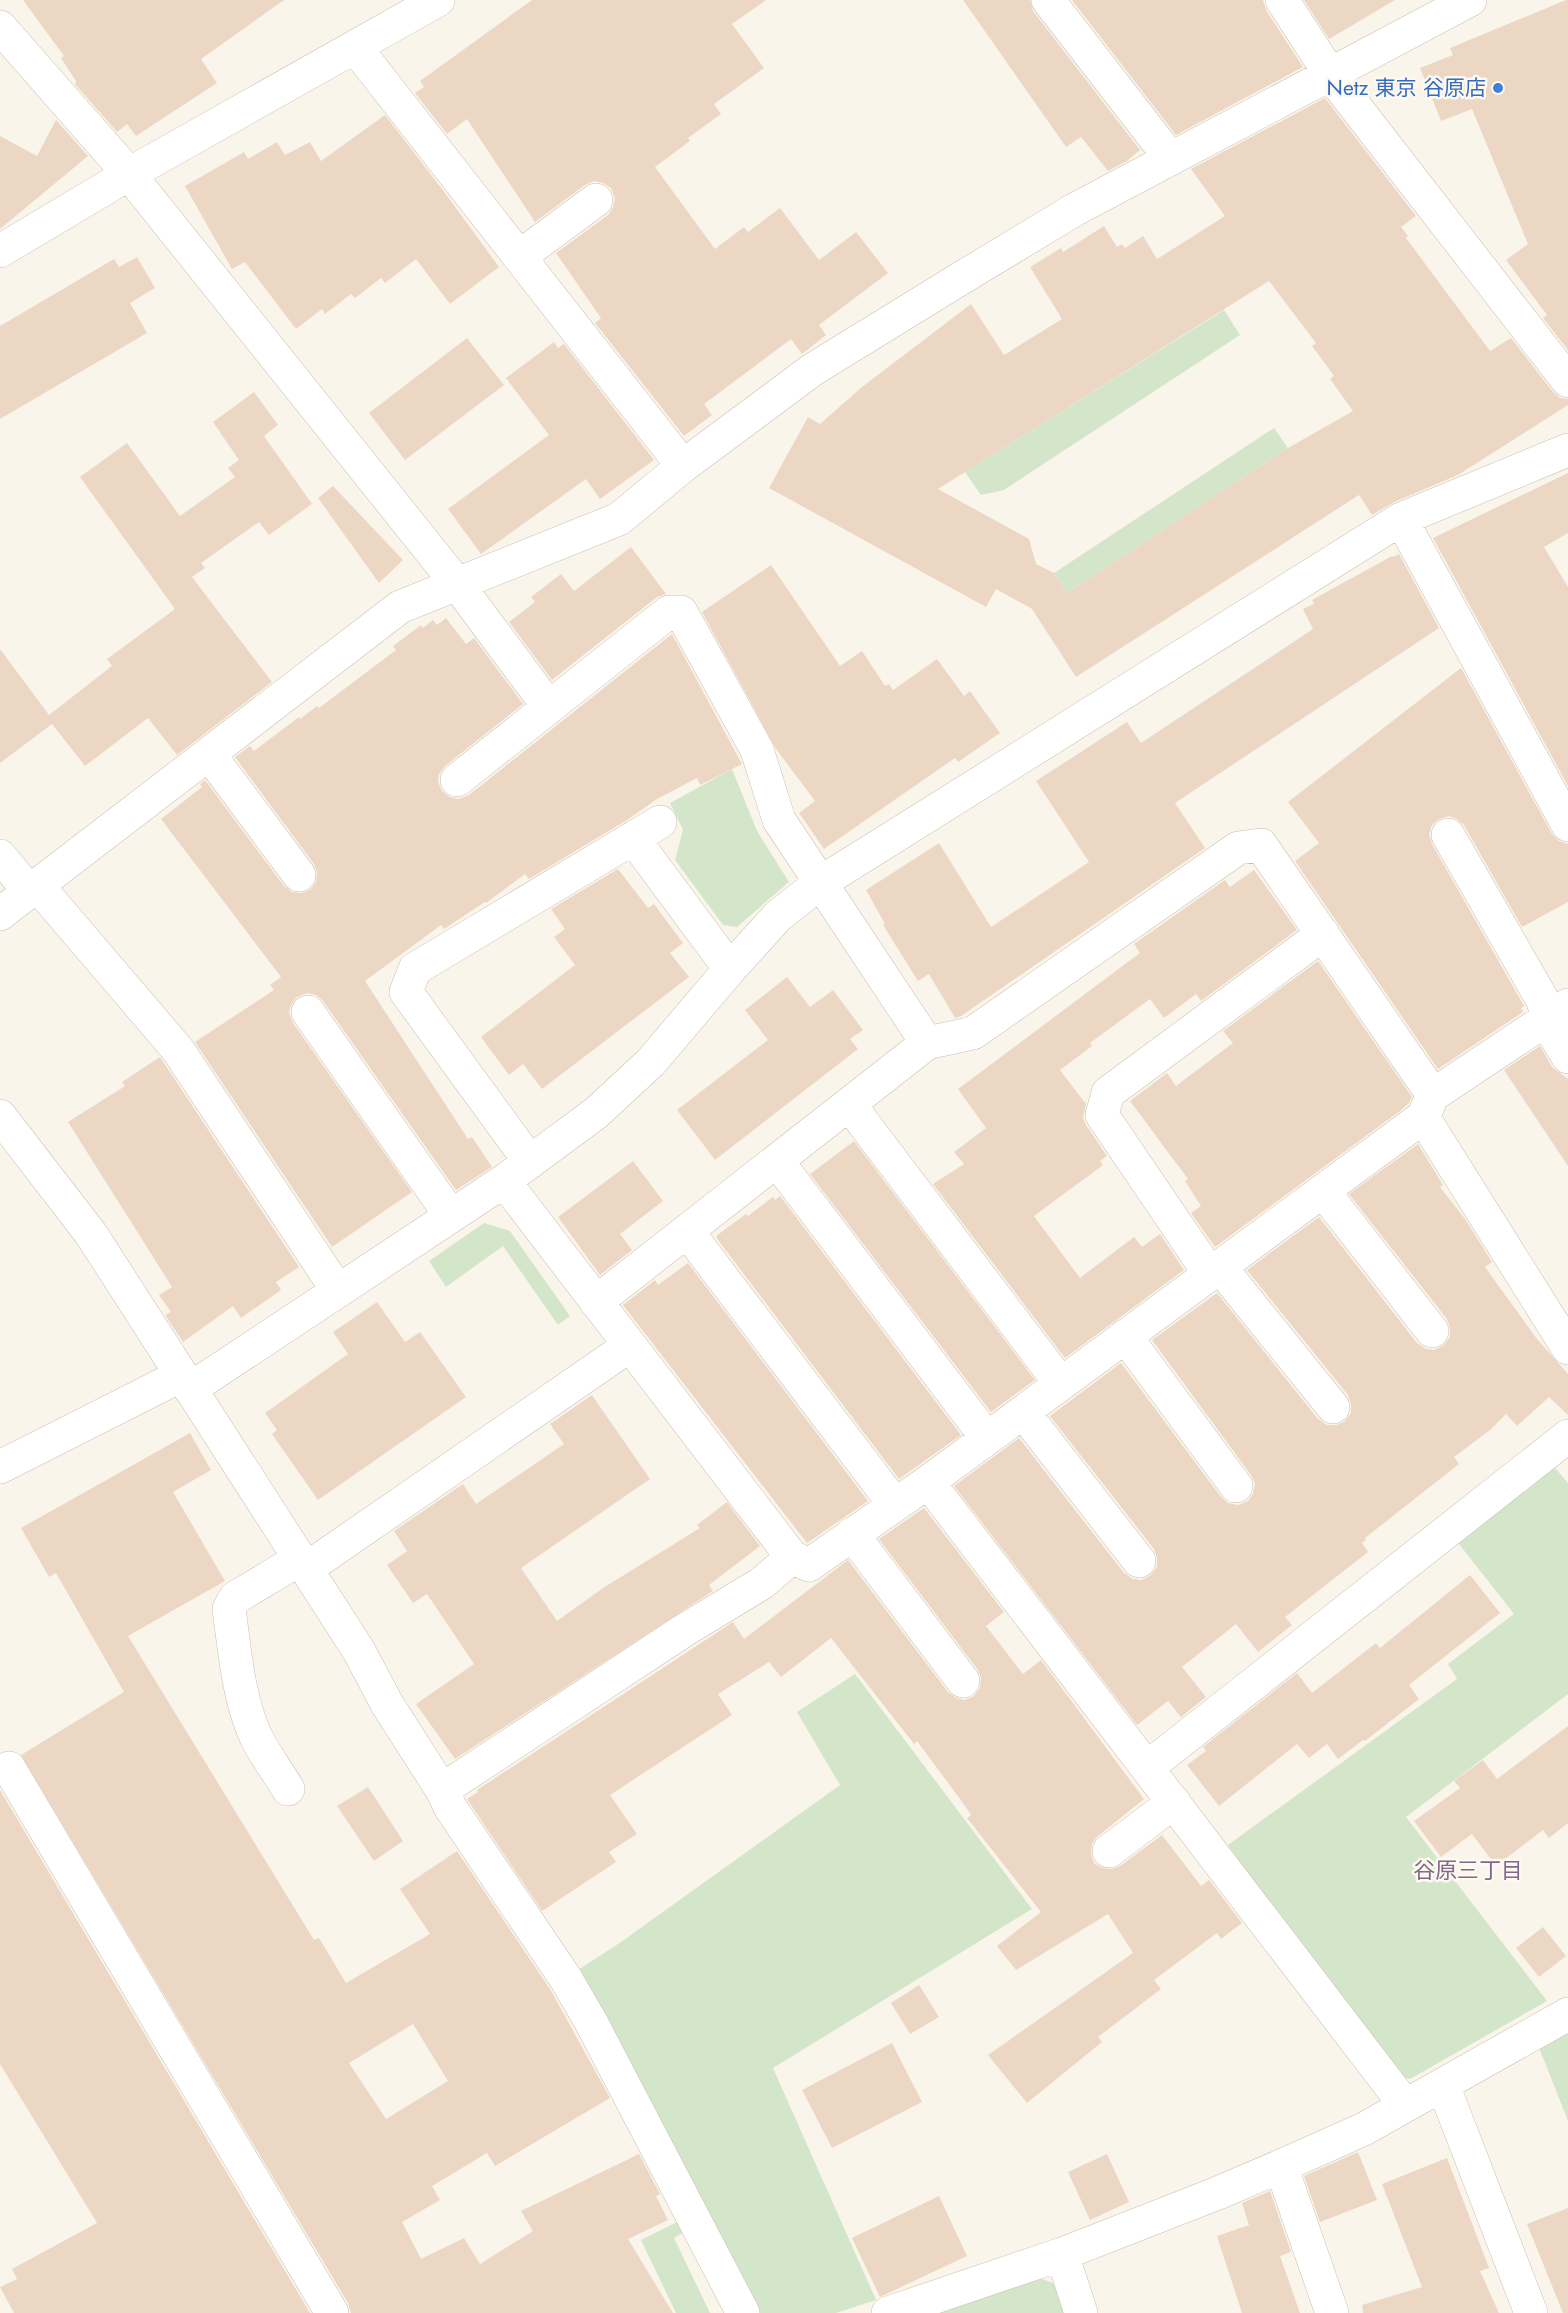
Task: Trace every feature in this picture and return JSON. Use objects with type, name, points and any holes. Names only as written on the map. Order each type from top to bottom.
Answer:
[{"type":"street","points":[[0,251],[129,174],[438,0]]},
{"type":"street","points":[[1048,0],[1171,159]]},
{"type":"street","points":[[1282,0],[1330,74],[1568,381]]},
{"type":"street","points":[[0,914],[400,607],[619,519],[683,466],[812,370],[1074,210],[1470,0]]},
{"type":"street","points":[[0,27],[129,174],[458,585],[548,706]]},
{"type":"street","points":[[355,47],[683,466]]},
{"type":"street","points":[[519,257],[596,200]]},
{"type":"street","points":[[0,1467],[185,1382],[338,1291],[517,1172],[596,1113],[651,1062],[778,916],[820,883],[1401,519],[1568,450]]},
{"type":"street","points":[[1401,519],[1568,825]]},
{"type":"street","points":[[457,780],[669,612],[681,612],[757,750],[779,820],[927,1042]]},
{"type":"street","points":[[209,754],[299,875]]},
{"type":"street","points":[[730,969],[647,830],[416,969],[406,992],[596,1302],[792,1557],[809,1565],[928,1482],[1323,1191],[1428,1106],[1558,1012]]},
{"type":"street","points":[[1448,835],[1542,999],[1558,1012]]},
{"type":"street","points":[[596,1302],[927,1042],[973,1033],[1238,848],[1261,845],[1323,934],[1428,1106],[1568,1348]]},
{"type":"street","points":[[0,856],[33,888],[178,1050],[338,1291]]},
{"type":"street","points":[[1323,934],[1108,1093],[1102,1115],[1215,1270],[1333,1407]]},
{"type":"street","points":[[309,1012],[452,1216]]},
{"type":"street","points":[[1558,1012],[1554,1034],[1568,1056]]},
{"type":"street","points":[[849,1104],[1061,1384]]},
{"type":"street","points":[[0,1116],[91,1234],[359,1651],[387,1704],[442,1790],[450,1807],[566,1979],[591,2022],[743,2313]]},
{"type":"street","points":[[777,1161],[987,1438]]},
{"type":"street","points":[[1323,1191],[1432,1331]]},
{"type":"street","points":[[687,1231],[895,1505]]},
{"type":"street","points":[[1125,1336],[1236,1486]]},
{"type":"street","points":[[288,1789],[257,1739],[243,1700],[229,1609],[235,1598],[303,1564],[629,1346]]},
{"type":"street","points":[[1023,1412],[1139,1561]]},
{"type":"street","points":[[1148,1767],[1568,1436]]},
{"type":"street","points":[[928,1482],[1405,2105]]},
{"type":"street","points":[[852,1534],[963,1681]]},
{"type":"street","points":[[442,1790],[683,1631],[762,1583],[792,1557]]},
{"type":"street","points":[[9,1768],[332,2313]]},
{"type":"street","points":[[1108,1851],[1174,1802]]},
{"type":"street","points":[[888,2313],[1062,2254],[1281,2166],[1364,2129],[1568,2014]]},
{"type":"street","points":[[1443,2085],[1531,2313]]},
{"type":"street","points":[[1281,2166],[1332,2313]]},
{"type":"street","points":[[1062,2254],[1081,2313]]},
{"type":"green space","points":[[1224,310],[1240,335],[1004,490],[981,495],[965,472]]},
{"type":"green space","points":[[1274,428],[1288,448],[1067,593],[1054,573]]},
{"type":"green space","points":[[732,769],[757,831],[789,882],[737,927],[723,925],[675,860],[683,830],[670,803]]},
{"type":"green space","points":[[484,1223],[510,1231],[570,1316],[558,1325],[503,1246],[446,1287],[429,1261]]},
{"type":"green space","points":[[1555,1468],[1568,1483],[1568,1694],[1406,1817],[1547,2001],[1410,2079],[1395,2075],[1228,1845],[1457,1679],[1448,1664],[1514,1614],[1455,1539]]},
{"type":"green space","points":[[855,1674],[1032,1909],[773,2068],[876,2300],[836,2313],[759,2313],[575,1972],[621,1942],[840,1785],[797,1712]]},
{"type":"green space","points":[[1568,2028],[1568,2121],[1538,2045]]},
{"type":"green space","points":[[681,2220],[686,2231],[674,2238],[710,2313],[676,2313],[641,2240]]},
{"type":"green space","points":[[1037,2277],[1058,2285],[1067,2313],[925,2313]]},
{"type":"building","points":[[23,0],[284,0],[201,59],[217,83],[136,136],[127,124],[117,132],[75,84],[76,81],[61,58],[64,56]]},
{"type":"building","points":[[532,0],[766,0],[732,24],[764,68],[714,104],[721,114],[688,138],[690,141],[655,167],[715,249],[744,227],[748,232],[780,208],[819,260],[856,232],[888,273],[819,325],[826,335],[802,354],[791,339],[704,404],[712,415],[684,436],[595,323],[601,318],[556,253],[608,215],[615,198],[611,188],[594,181],[585,185],[535,222],[467,119],[447,134],[415,93],[424,87],[420,81]]},
{"type":"building","points":[[963,0],[1030,0],[1033,11],[1140,150],[1127,161],[1108,171],[1081,137],[1066,147]]},
{"type":"building","points":[[1072,0],[1263,0],[1266,10],[1303,67],[1176,135]]},
{"type":"building","points":[[1304,0],[1395,0],[1329,39]]},
{"type":"building","name":"Netz 東京 谷原店","points":[[1568,0],[1568,350],[1543,318],[1547,315],[1506,260],[1528,244],[1472,109],[1441,121],[1420,68],[1453,55],[1450,48]]},
{"type":"building","points":[[1325,98],[1416,216],[1401,227],[1408,236],[1406,238],[1490,351],[1511,338],[1553,392],[1560,398],[1568,399],[1568,405],[1458,475],[1394,502],[1372,515],[1359,495],[1076,677],[1032,609],[996,589],[986,607],[769,488],[808,417],[820,424],[862,387],[971,304],[1004,355],[1062,319],[1030,267],[1061,248],[1063,252],[1104,226],[1117,247],[1122,244],[1125,248],[1143,236],[1157,259],[1225,216],[1191,169]],"holes":[[[1269,281],[1316,343],[1312,346],[1334,376],[1330,379],[1353,411],[1288,448],[1067,593],[1054,573],[1036,564],[1029,539],[938,489]]]},
{"type":"building","points":[[385,115],[499,267],[450,304],[416,259],[385,283],[381,278],[355,298],[351,294],[325,314],[322,309],[296,329],[245,262],[232,269],[185,186],[244,152],[248,159],[277,142],[285,155],[310,142],[321,161]]},
{"type":"building","points":[[56,120],[88,156],[0,229],[0,136],[37,156]]},
{"type":"building","points":[[137,257],[155,288],[130,303],[147,333],[0,419],[0,326],[114,259],[119,267]]},
{"type":"building","points":[[467,338],[504,385],[405,460],[369,413]]},
{"type":"building","points":[[554,342],[558,348],[564,344],[654,460],[600,499],[586,479],[481,554],[448,509],[549,435],[506,378]]},
{"type":"building","points":[[254,392],[278,425],[264,436],[312,504],[269,535],[259,522],[201,563],[205,568],[192,577],[272,682],[177,755],[148,718],[85,766],[52,724],[0,763],[0,649],[49,715],[112,666],[107,659],[175,609],[80,477],[127,443],[180,516],[235,477],[228,468],[239,460],[213,422]]},
{"type":"building","points":[[1568,473],[1568,533],[1544,547],[1568,587],[1568,786],[1433,538]]},
{"type":"building","points":[[333,486],[403,560],[379,583],[318,498]]},
{"type":"building","points":[[631,547],[666,594],[657,597],[552,680],[509,622],[535,602],[531,597],[561,574],[574,591]]},
{"type":"building","points":[[1399,554],[1439,628],[1175,803],[1205,848],[961,1016],[955,1018],[929,974],[918,981],[883,925],[885,924],[866,890],[939,843],[991,927],[1089,862],[1036,781],[1127,722],[1141,743],[1313,629],[1303,609],[1314,604],[1312,600]]},
{"type":"building","points":[[771,565],[840,666],[862,651],[885,686],[889,684],[893,690],[937,659],[964,696],[970,691],[1000,733],[958,762],[955,758],[824,849],[799,813],[815,801],[776,749],[702,612]]},
{"type":"building","points":[[446,618],[466,644],[474,638],[523,704],[445,766],[439,774],[438,782],[442,791],[450,797],[459,799],[469,795],[672,634],[742,764],[700,785],[697,778],[657,799],[627,820],[529,879],[525,874],[486,903],[444,929],[441,925],[365,981],[468,1139],[472,1137],[492,1167],[456,1190],[323,1001],[316,995],[307,993],[297,997],[289,1013],[293,1023],[412,1192],[332,1247],[195,1042],[274,990],[270,985],[281,977],[161,819],[202,787],[200,784],[205,780],[284,886],[292,892],[302,893],[310,890],[316,882],[317,872],[314,864],[235,757],[250,746],[254,751],[299,717],[300,719],[317,706],[319,708],[396,650],[393,646],[421,625],[423,628],[433,620],[437,625]]},
{"type":"building","points":[[1461,668],[1552,834],[1559,841],[1568,844],[1568,902],[1522,927],[1464,825],[1449,816],[1439,819],[1432,825],[1429,834],[1432,844],[1524,1006],[1521,1008],[1523,1012],[1438,1069],[1295,861],[1319,843],[1288,802]]},
{"type":"building","points":[[618,869],[648,908],[654,904],[683,943],[670,953],[689,977],[542,1089],[523,1064],[509,1075],[481,1037],[575,965],[554,937],[565,929],[551,909]]},
{"type":"building","points":[[1254,870],[1297,930],[1201,1001],[1196,994],[1164,1018],[1150,999],[1090,1043],[1092,1046],[1060,1070],[1086,1104],[1083,1118],[1107,1156],[1100,1161],[1103,1165],[1034,1216],[1080,1278],[1134,1237],[1142,1247],[1160,1234],[1184,1270],[1065,1358],[933,1184],[964,1164],[954,1152],[986,1128],[958,1089],[1140,953],[1134,944],[1225,880],[1230,887]]},
{"type":"building","points":[[1318,961],[1412,1097],[1400,1111],[1215,1247],[1191,1213],[1201,1206],[1185,1181],[1188,1179],[1130,1101],[1167,1073],[1176,1086],[1233,1043],[1223,1031]]},
{"type":"building","points":[[787,977],[810,1007],[833,990],[863,1030],[850,1039],[858,1049],[715,1160],[677,1110],[768,1040],[745,1010]]},
{"type":"building","points":[[1540,1046],[1552,1067],[1568,1079],[1568,1166],[1504,1070]]},
{"type":"building","points":[[160,1057],[299,1267],[276,1282],[281,1290],[241,1318],[233,1306],[183,1342],[165,1315],[171,1312],[159,1295],[172,1287],[68,1122],[125,1086],[122,1082]]},
{"type":"building","points":[[854,1141],[1035,1380],[991,1412],[810,1174]]},
{"type":"building","points":[[1418,1144],[1443,1185],[1440,1187],[1465,1219],[1492,1262],[1485,1267],[1537,1339],[1568,1374],[1568,1415],[1549,1397],[1517,1426],[1506,1414],[1490,1430],[1454,1457],[1459,1464],[1365,1538],[1366,1540],[1362,1543],[1368,1552],[1285,1617],[1292,1625],[1258,1652],[1236,1624],[1182,1667],[1206,1697],[1181,1717],[1168,1701],[1137,1725],[954,1486],[1019,1438],[1124,1573],[1133,1579],[1141,1580],[1150,1576],[1157,1567],[1154,1549],[1050,1416],[1121,1363],[1221,1497],[1228,1503],[1238,1505],[1248,1501],[1253,1494],[1255,1484],[1251,1475],[1152,1340],[1217,1293],[1318,1419],[1327,1425],[1344,1422],[1351,1413],[1348,1395],[1247,1270],[1319,1217],[1417,1343],[1426,1349],[1434,1350],[1443,1346],[1450,1337],[1447,1319],[1349,1194]]},
{"type":"building","points":[[633,1161],[663,1201],[620,1234],[632,1250],[600,1275],[558,1217]]},
{"type":"building","points":[[780,1196],[961,1435],[899,1479],[716,1236],[773,1197],[775,1200]]},
{"type":"building","points":[[688,1263],[868,1501],[807,1543],[623,1305],[655,1280],[658,1285]]},
{"type":"building","points":[[377,1302],[405,1342],[420,1332],[466,1397],[318,1500],[272,1434],[277,1430],[265,1413],[348,1354],[333,1332]]},
{"type":"building","points":[[592,1395],[650,1479],[521,1568],[557,1621],[603,1588],[700,1528],[697,1525],[727,1502],[760,1546],[709,1585],[713,1591],[455,1759],[416,1704],[474,1664],[427,1594],[413,1603],[387,1565],[407,1551],[394,1531],[463,1484],[476,1504],[564,1444],[550,1424]]},
{"type":"building","points":[[190,1433],[211,1470],[173,1492],[225,1581],[128,1636],[314,1940],[319,1938],[346,1983],[430,1934],[400,1889],[457,1851],[550,1989],[610,2098],[495,2166],[487,2153],[432,2186],[440,2200],[402,2222],[421,2259],[464,2238],[480,2264],[533,2231],[521,2211],[639,2154],[660,2194],[656,2196],[668,2220],[628,2239],[673,2313],[351,2313],[348,2303],[21,1755],[124,1692],[56,1573],[49,1577],[21,1528]],"holes":[[[413,2024],[448,2081],[386,2119],[349,2063]]]},
{"type":"building","points":[[924,1508],[1004,1612],[986,1626],[1023,1674],[1041,1660],[1144,1799],[1092,1843],[1091,1854],[1094,1863],[1102,1868],[1112,1869],[1120,1866],[1162,1835],[1201,1886],[1209,1880],[1242,1923],[1221,1939],[1217,1933],[1154,1980],[1161,1989],[1098,2037],[1102,2042],[1027,2103],[988,2055],[1133,1953],[1108,1914],[1016,1970],[997,1946],[1041,1912],[967,1818],[971,1815],[917,1741],[914,1744],[831,1638],[781,1677],[769,1662],[718,1694],[732,1715],[610,1795],[637,1834],[609,1852],[616,1862],[542,1911],[467,1799],[478,1792],[477,1790],[733,1622],[744,1639],[848,1560],[948,1692],[956,1698],[965,1700],[974,1696],[980,1688],[981,1678],[978,1670],[879,1539]]},
{"type":"building","points":[[1470,1575],[1500,1613],[1409,1685],[1419,1699],[1338,1759],[1327,1744],[1309,1758],[1297,1744],[1219,1806],[1187,1765],[1206,1751],[1203,1747],[1297,1673],[1312,1693],[1376,1643],[1380,1648]]},
{"type":"building","points":[[1568,1726],[1568,1823],[1549,1838],[1543,1830],[1496,1866],[1472,1834],[1441,1857],[1414,1821],[1460,1788],[1454,1781],[1483,1760],[1497,1779]]},
{"type":"building","points":[[368,1787],[403,1841],[374,1861],[337,1806]]},
{"type":"building","points":[[0,1790],[310,2313],[14,2313],[0,2287],[17,2279],[12,2269],[97,2223],[0,2064]]},
{"type":"building","points":[[1543,1927],[1566,1956],[1539,1977],[1516,1948]]},
{"type":"building","points":[[919,1985],[939,2017],[910,2034],[891,2003]]},
{"type":"building","points":[[892,2043],[922,2102],[832,2148],[802,2090]]},
{"type":"building","points":[[1358,2152],[1377,2200],[1320,2222],[1304,2176]]},
{"type":"building","points":[[1107,2154],[1129,2202],[1090,2220],[1068,2172]]},
{"type":"building","points":[[1447,2158],[1489,2268],[1480,2271],[1499,2313],[1363,2313],[1362,2305],[1422,2287],[1382,2184]]},
{"type":"building","points":[[1270,2191],[1291,2252],[1280,2256],[1300,2313],[1242,2313],[1217,2236],[1249,2225],[1242,2203]]},
{"type":"building","points":[[939,2196],[967,2256],[880,2297],[852,2238]]},
{"type":"building","points":[[1568,2208],[1568,2313],[1563,2313],[1527,2224]]},
{"type":"place","name":"Netz 東京 谷原店","points":[[1498,88]]},
{"type":"district","name":"谷原三丁目","points":[[1468,1870]]}]
